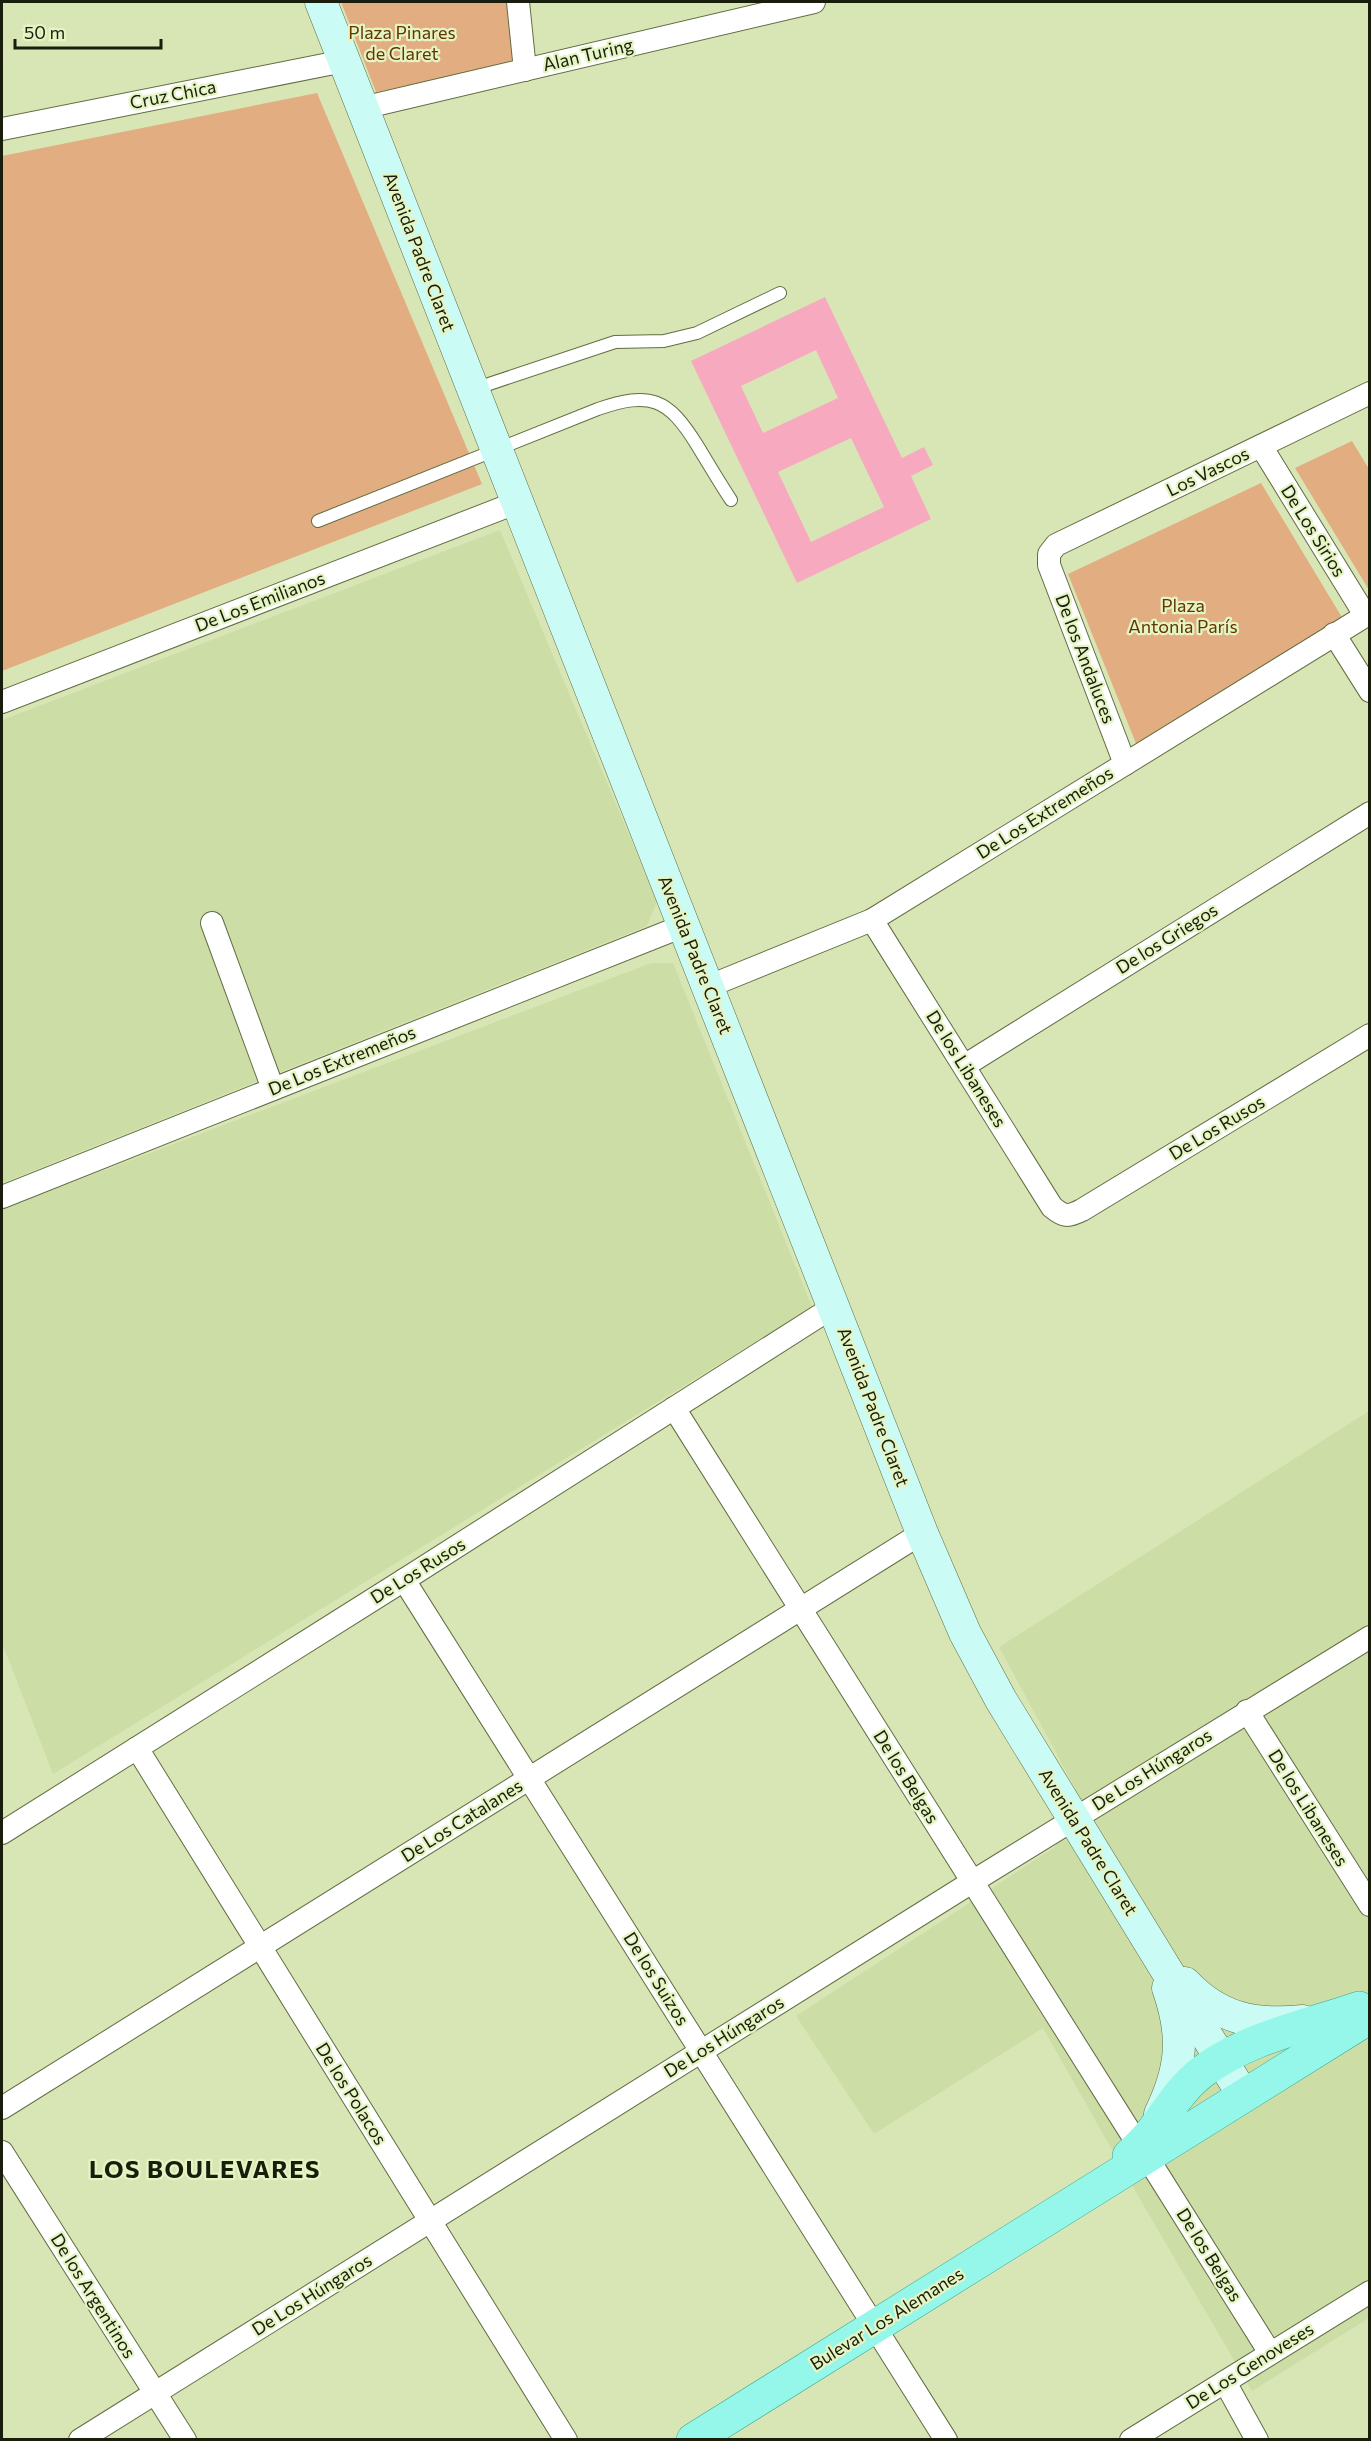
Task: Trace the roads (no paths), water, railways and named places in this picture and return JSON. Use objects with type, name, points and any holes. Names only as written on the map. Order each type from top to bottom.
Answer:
[{"type":"main road","name":"Avenida Padre Claret","points":[[321,2],[922,1533],[970,1644],[1001,1700],[1243,2095]]},
{"type":"main road","points":[[1147,1938],[1194,1993],[1219,2010],[1248,2021],[1268,2024],[1328,2019]]},
{"type":"main road","points":[[1145,2146],[1173,2083],[1179,2060],[1180,2039],[1169,1992],[1147,1938]]},
{"type":"main road","name":"Bulevar Los Alemanes","points":[[1145,2146],[1185,2087],[1201,2072],[1249,2045],[1370,2005]]},
{"type":"main road","name":"Bulevar Los Alemanes","points":[[693,2439],[1080,2198],[1145,2146],[1243,2095],[1370,2017]]},
{"type":"street","points":[[518,2],[525,70]]},
{"type":"street","name":"Alan Turing","points":[[362,108],[814,2]]},
{"type":"street","name":"Cruz Chica","points":[[2,129],[344,61]]},
{"type":"street","name":"Los Vascos","points":[[1049,554],[1056,546],[1370,393]]},
{"type":"street","name":"De Los Sirios","points":[[1261,446],[1367,614]]},
{"type":"street","name":"De Los Emilianos","points":[[2,702],[518,502]]},
{"type":"street","name":"De los Andaluces","points":[[1049,554],[1049,565],[1125,764]]},
{"type":"street","name":"De Los Extremeños","points":[[707,987],[872,920],[1367,614]]},
{"type":"street","points":[[1334,634],[1370,691]]},
{"type":"street","name":"De los Griegos","points":[[964,1066],[1370,813]]},
{"type":"street","name":"De los Libaneses","points":[[872,920],[1052,1207],[1062,1215]]},
{"type":"street","points":[[212,923],[273,1089]]},
{"type":"street","name":"De Los Extremeños","points":[[2,1197],[683,926]]},
{"type":"street","name":"De Los Rusos","points":[[1062,1215],[1070,1216],[1082,1210],[1370,1035]]},
{"type":"street","name":"De Los Rusos","points":[[2,1833],[833,1307]]},
{"type":"street","name":"De los Belgas","points":[[674,1408],[972,1882],[1145,2146],[1270,2353]]},
{"type":"street","name":"De Los Catalanes","points":[[2,2108],[922,1533]]},
{"type":"street","name":"De los Suizos","points":[[404,1580],[946,2439]]},
{"type":"street","name":"De Los Húngaros","points":[[80,2439],[1247,1711],[1370,1637]]},
{"type":"street","name":"De los Libaneses","points":[[1247,1711],[1370,1905]]},
{"type":"street","name":"De los Polacos","points":[[136,1748],[566,2439]]},
{"type":"street","name":"De los Argentinos","points":[[2,2152],[185,2439]]},
{"type":"street","name":"De Los Genoveses","points":[[1131,2439],[1370,2292]]},
{"type":"street","points":[[1225,2382],[1257,2439]]},
{"type":"lane","points":[[473,390],[615,342],[664,341],[697,333],[780,292]]},
{"type":"lane","points":[[318,521],[616,402],[636,399],[655,402],[671,409],[683,422],[731,500]]},
{"type":"district","name":"LOS BOULEVARES","points":[[205,2170]]},
{"type":"park label","name":"Plaza Pinares de Claret","points":[[402,43]]},
{"type":"park label","name":"Plaza Antonia París","points":[[1183,616]]}]
